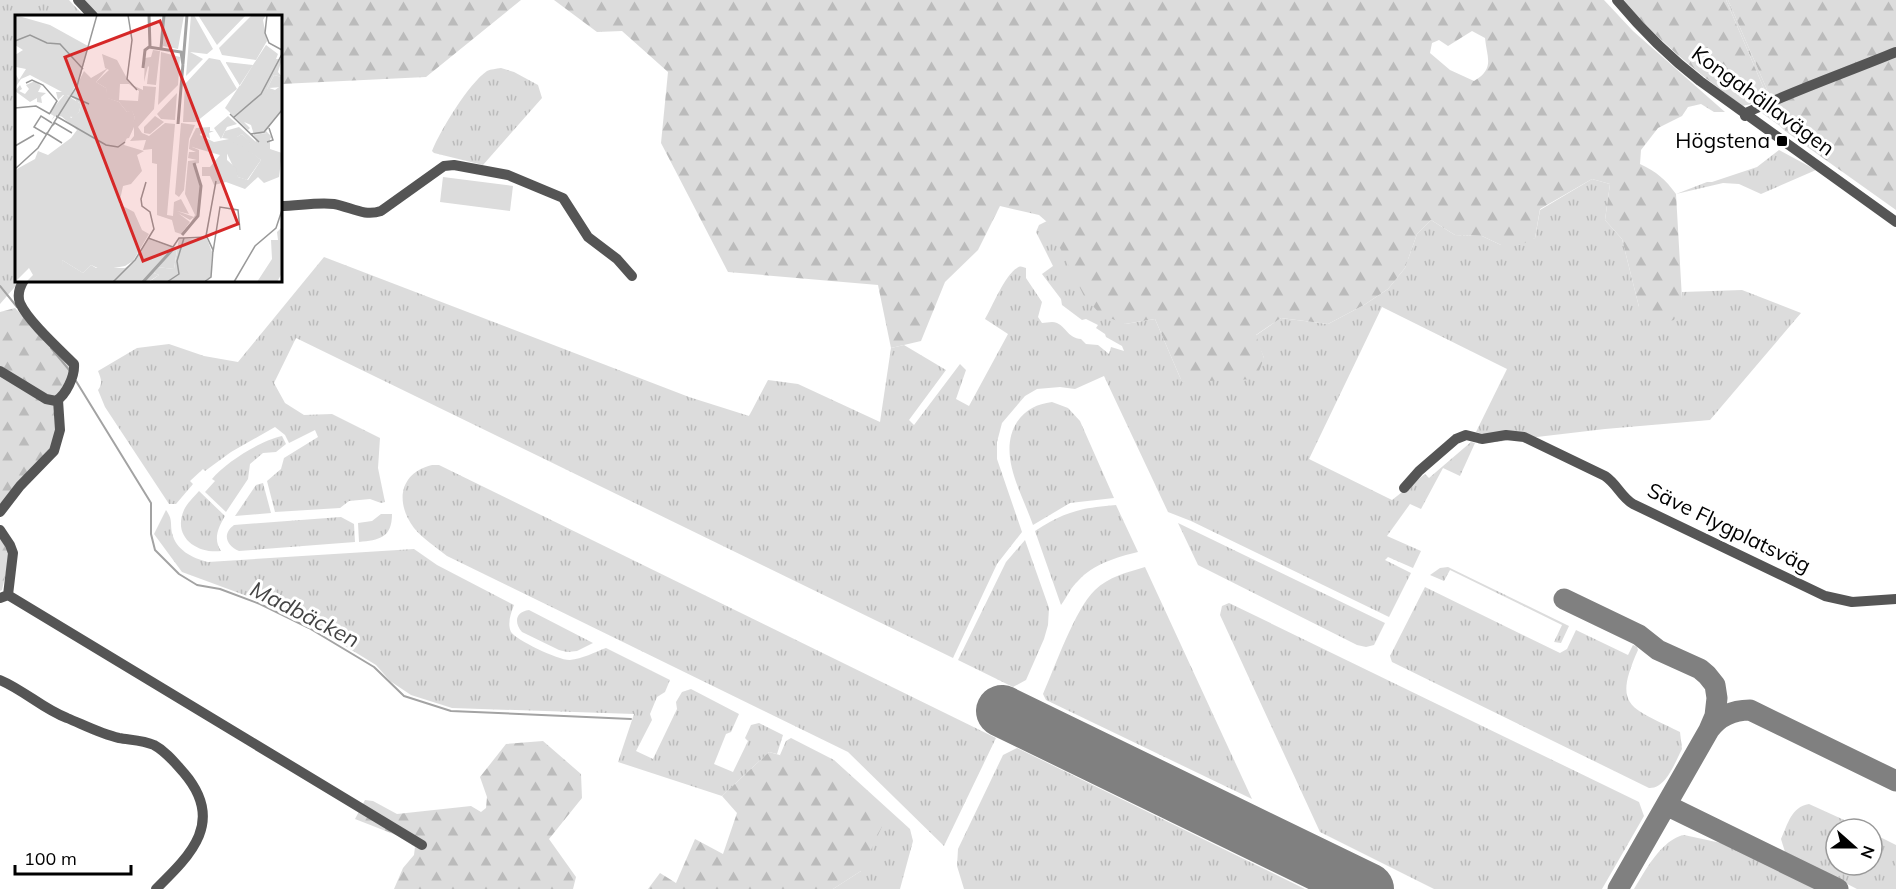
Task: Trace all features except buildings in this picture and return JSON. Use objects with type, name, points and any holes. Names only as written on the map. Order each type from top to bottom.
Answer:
[{"type":"street","points":[[78,0],[92,15]]},
{"type":"street","name":"Kongahällavägen","points":[[1617,0],[1678,64],[1745,116],[1896,222]]},
{"type":"street","points":[[1745,116],[1748,112],[1788,93],[1896,52]]},
{"type":"street","points":[[282,206],[335,204],[362,213],[374,214],[381,212],[444,166],[454,165],[508,176],[563,198],[588,237],[617,259],[632,276]]},
{"type":"street","points":[[0,512],[20,486],[54,451],[60,430],[58,400],[74,373],[74,364],[19,301],[18,291],[23,282]]},
{"type":"street","points":[[0,371],[46,399],[58,400]]},
{"type":"street","name":"Säve Flygplatsväg","points":[[1404,488],[1419,471],[1462,436],[1482,439],[1506,435],[1524,437],[1605,476],[1614,482],[1625,498],[1633,504],[1825,596],[1852,602],[1896,599]]},
{"type":"street","points":[[0,530],[14,553],[4,596],[422,845]]},
{"type":"street","points":[[0,680],[20,690],[53,713],[105,734],[153,745],[172,759],[195,786],[202,810],[202,821],[196,843],[183,863],[156,889]]},
{"type":"green space","points":[[0,0],[69,0],[83,15],[15,15],[15,282],[19,282],[0,304]]},
{"type":"green space","points":[[82,0],[521,0],[426,77],[282,84],[282,15],[95,15]]},
{"type":"green space","points":[[554,0],[1604,0],[1633,31],[1725,112],[1714,112],[1701,104],[1688,107],[1682,116],[1658,128],[1641,150],[1640,164],[1660,176],[1676,194],[1682,299],[1674,320],[1654,325],[1639,307],[1622,239],[1605,220],[1610,184],[1592,179],[1540,209],[1535,238],[1520,245],[1501,245],[1482,236],[1455,235],[1431,220],[1417,234],[1405,268],[1388,289],[1364,305],[1328,324],[1281,318],[1256,335],[1264,358],[1256,379],[1182,382],[1155,319],[1125,324],[1100,314],[1084,296],[1047,222],[1039,215],[1000,206],[978,250],[945,282],[921,341],[891,348],[878,285],[728,272],[661,143],[668,72],[622,31],[597,32]],"holes":[[[1472,31],[1485,38],[1487,67],[1481,77],[1474,81],[1450,70],[1430,53],[1432,43],[1439,40],[1448,46]]]},
{"type":"green space","points":[[1624,0],[1726,0],[1780,126],[1763,114],[1757,103],[1742,106],[1695,69],[1650,29]]},
{"type":"green space","points":[[1726,0],[1728,0],[1785,131],[1780,126]]},
{"type":"green space","points":[[1728,0],[1896,0],[1896,210],[1785,131]]},
{"type":"green space","points":[[501,68],[538,85],[542,98],[483,165],[434,153],[432,151],[441,132],[472,86],[487,71]]},
{"type":"green space","points":[[1779,150],[1816,170],[1761,194],[1739,184],[1723,183],[1676,194],[1757,167]]},
{"type":"green space","points":[[443,177],[513,186],[510,211],[440,202]]},
{"type":"green space","points":[[1592,179],[1610,184],[1605,220],[1622,239],[1639,307],[1682,299],[1682,292],[1742,290],[1801,313],[1710,420],[1605,429],[1478,444],[1484,434],[1476,432],[1507,369],[1382,307],[1309,459],[1392,500],[1425,474],[1429,478],[1471,442],[1475,443],[1460,476],[1443,468],[1421,509],[1410,504],[1387,536],[1421,551],[1413,568],[1388,557],[1385,560],[1411,573],[1389,617],[1168,512],[1104,376],[1075,389],[1060,387],[1037,389],[1025,396],[1002,423],[997,442],[997,459],[1022,532],[997,564],[953,658],[296,338],[274,383],[285,403],[304,415],[332,414],[380,438],[378,468],[385,502],[370,499],[349,501],[340,508],[275,512],[267,481],[281,469],[284,458],[318,437],[315,430],[289,443],[285,435],[275,427],[231,452],[205,471],[203,469],[190,481],[193,484],[176,504],[169,504],[105,407],[98,390],[101,381],[98,371],[137,348],[169,344],[204,356],[238,362],[324,257],[689,397],[749,416],[768,380],[798,384],[880,422],[891,348],[904,345],[946,370],[909,420],[914,425],[960,364],[966,370],[956,399],[969,406],[1008,334],[985,319],[1008,277],[1022,266],[1026,268],[1026,278],[1042,302],[1038,317],[1042,323],[1057,323],[1073,337],[1081,339],[1086,344],[1098,345],[1109,354],[1111,347],[1124,351],[1122,346],[1096,328],[1098,325],[1086,319],[1082,320],[1062,305],[1061,299],[1042,274],[1053,266],[1036,232],[1039,225],[1047,221],[1063,250],[1125,324],[1155,319],[1182,382],[1264,358],[1255,336],[1281,318],[1328,324],[1364,305],[1388,289],[1405,268],[1417,234],[1431,220],[1455,235],[1482,236],[1501,245],[1535,238],[1540,210]]},
{"type":"green space","points":[[15,308],[71,367],[65,386],[54,447],[0,504],[0,312]]},
{"type":"green space","points":[[1052,402],[1068,408],[1080,421],[1114,498],[1070,503],[1033,525],[1013,474],[1010,460],[1011,434],[1020,417],[1032,408]]},
{"type":"green space","points":[[282,436],[286,444],[276,452],[263,453],[250,464],[248,479],[226,512],[205,492],[215,481],[212,479],[218,472],[234,459],[264,442]]},
{"type":"green space","points":[[439,465],[996,738],[944,846],[848,752],[447,556],[414,528],[404,509],[404,490],[407,482],[421,469]]},
{"type":"green space","points":[[263,483],[271,513],[235,516],[256,485]]},
{"type":"green space","points":[[199,491],[225,516],[217,534],[217,542],[221,551],[203,550],[189,542],[181,528],[184,510]]},
{"type":"green space","points":[[1116,505],[1138,552],[1114,559],[1091,570],[1076,583],[1061,605],[1035,531],[1074,512]]},
{"type":"green space","points":[[166,510],[174,539],[181,549],[191,556],[208,562],[414,549],[437,565],[514,605],[509,622],[511,632],[529,645],[548,654],[570,660],[606,648],[670,680],[665,692],[657,697],[650,714],[652,720],[636,751],[653,759],[677,709],[676,702],[682,692],[691,689],[739,714],[731,732],[726,734],[714,764],[733,772],[748,741],[745,738],[751,725],[759,723],[783,735],[777,754],[769,752],[722,796],[618,762],[634,714],[452,708],[411,695],[390,681],[376,665],[311,625],[261,601],[182,572],[154,534]]},
{"type":"green space","points":[[381,514],[392,514],[387,533],[378,539],[359,542],[358,523],[372,521]]},
{"type":"green space","points":[[341,517],[354,524],[355,542],[239,551],[231,546],[227,539],[230,528],[234,525]]},
{"type":"green space","points":[[1178,523],[1385,623],[1374,645],[1366,647],[1357,645],[1198,565]]},
{"type":"green space","points":[[0,537],[10,555],[0,591]]},
{"type":"green space","points":[[1025,540],[1049,608],[1048,625],[1026,680],[1013,687],[958,660],[1006,562]]},
{"type":"green space","points":[[1145,567],[1252,799],[1046,700],[1043,694],[1080,610],[1095,590],[1118,576]]},
{"type":"green space","points":[[1448,567],[1569,626],[1561,643],[1554,642],[1562,625],[1450,570],[1444,581],[1430,575],[1440,568]]},
{"type":"green space","points":[[1425,587],[1560,653],[1567,649],[1576,630],[1628,655],[1633,645],[1637,647],[1627,684],[1627,695],[1631,703],[1649,717],[1680,732],[1682,749],[1665,780],[1649,788],[1392,662],[1390,656]]},
{"type":"green space","points":[[1229,603],[1639,802],[1644,816],[1602,889],[1434,889],[1320,832],[1220,615],[1222,606]]},
{"type":"green space","points":[[529,610],[593,643],[577,651],[567,652],[522,632],[517,618],[524,611]]},
{"type":"green space","points":[[791,738],[834,760],[910,829],[913,841],[900,889],[833,889],[861,871],[780,755],[786,741]]},
{"type":"green space","points":[[543,741],[581,774],[582,798],[549,839],[576,877],[573,889],[394,889],[403,868],[414,855],[415,847],[396,835],[355,819],[365,800],[373,801],[397,814],[471,806],[481,812],[486,808],[487,797],[480,777],[506,744]]},
{"type":"green space","points":[[1017,748],[1305,889],[964,889],[957,866],[958,849],[1003,755]]},
{"type":"green space","points":[[769,752],[833,770],[887,816],[861,871],[833,889],[648,889],[660,873],[676,883],[695,839],[723,854],[737,813],[722,796]]},
{"type":"green space","points":[[1809,804],[1838,817],[1824,817],[1824,872],[1785,852],[1781,839],[1794,812]]},
{"type":"green space","points":[[1684,835],[1721,843],[1819,889],[1634,889],[1661,849]]},
{"type":"green space","points":[[1884,839],[1896,845],[1896,889],[1857,889],[1834,877],[1884,877]]},
{"type":"waterway","name":"Madbäcken","points":[[0,286],[17,307]]},
{"type":"waterway","name":"Madbäcken","points":[[51,348],[70,371]]},
{"type":"waterway","name":"Madbäcken","points":[[76,381],[151,503],[151,534],[155,550],[179,574],[197,585],[220,589],[260,604],[309,628],[374,667],[404,696],[451,711],[631,719]]},
{"type":"taxiway","points":[[1564,599],[1639,635],[1658,650],[1700,669],[1715,685],[1717,698],[1715,716],[1709,730],[1618,889]]},
{"type":"taxiway","points":[[1709,730],[1727,715],[1750,710],[1896,781]]},
{"type":"taxiway","points":[[1666,805],[1838,889]]},
{"type":"runway","points":[[1002,711],[1368,889]]},
{"type":"place","name":"Högstena","points":[[1782,141]]}]
